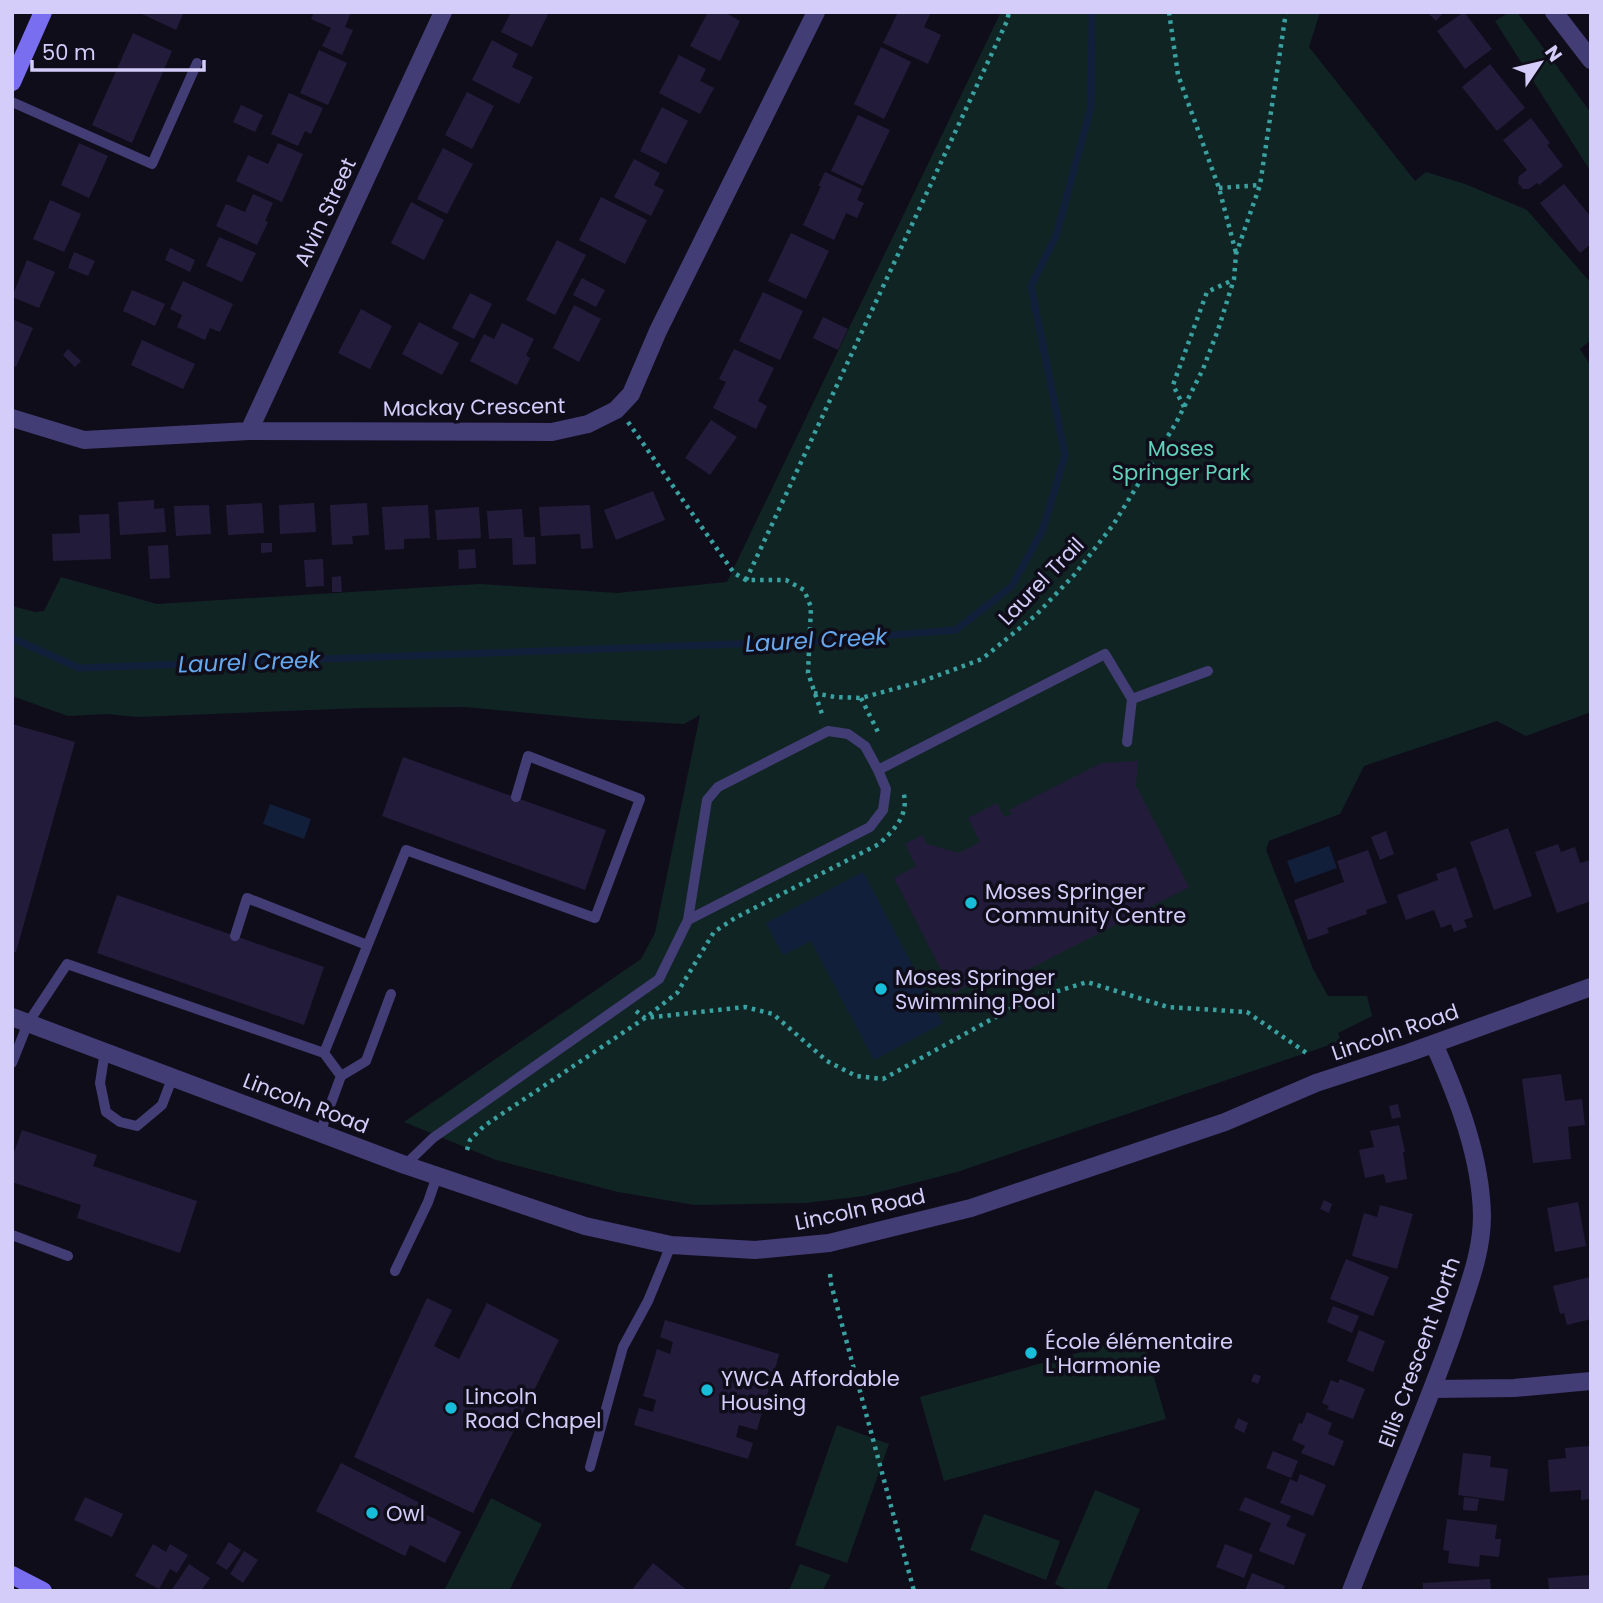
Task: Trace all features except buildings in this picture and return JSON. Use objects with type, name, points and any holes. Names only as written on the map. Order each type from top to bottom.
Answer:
[{"type":"main road","points":[[12,82],[43,12]]},
{"type":"main road","points":[[12,1575],[43,1591]]},
{"type":"street","name":"Alvin Street","points":[[249,431],[443,12]]},
{"type":"street","name":"Mackay Crescent","points":[[12,418],[84,440],[249,431],[552,432],[588,424],[617,410],[631,394],[664,319],[816,12]]},
{"type":"street","points":[[1562,15],[1591,60]]},
{"type":"street","name":"Lincoln Road","points":[[20,1020],[405,1165],[585,1226],[671,1245],[755,1250],[829,1243],[971,1208],[1226,1122],[1316,1083],[1591,987]]},
{"type":"street","name":"Ellis Crescent North","points":[[1351,1591],[1434,1389],[1479,1254],[1482,1218],[1479,1176],[1468,1131],[1434,1044]]},
{"type":"street","points":[[1434,1389],[1514,1388],[1591,1381]]},
{"type":"lane","points":[[12,102],[152,164],[197,62]]},
{"type":"lane","points":[[878,770],[1105,654],[1132,699],[1127,742]]},
{"type":"lane","points":[[1132,699],[1208,671]]},
{"type":"lane","points":[[405,1165],[433,1138],[659,979],[688,920],[707,800],[718,787],[828,731],[848,734],[865,746],[886,789],[883,810],[870,827],[688,920]]},
{"type":"lane","points":[[324,1053],[406,850],[595,918],[640,799],[528,756],[516,797]]},
{"type":"lane","points":[[234,936],[247,898],[367,945]]},
{"type":"lane","points":[[12,1063],[20,1020],[67,964],[324,1053],[341,1076]]},
{"type":"lane","points":[[320,1133],[341,1076],[366,1061],[391,994]]},
{"type":"lane","points":[[105,1051],[100,1083],[106,1112],[120,1122],[138,1126],[162,1105],[173,1076]]},
{"type":"lane","points":[[395,1271],[428,1202],[437,1176]]},
{"type":"lane","points":[[12,1235],[68,1256]]},
{"type":"lane","points":[[590,1467],[623,1347],[648,1301],[671,1245]]},
{"type":"path","points":[[746,580],[1009,12]]},
{"type":"path","points":[[1169,12],[1178,75],[1219,188],[1236,254]]},
{"type":"path","name":"Laurel Trail","points":[[814,693],[861,698],[923,681],[982,659],[1037,614],[1075,574],[1113,526],[1184,408],[1218,330],[1234,279],[1236,254],[1260,185],[1286,12]]},
{"type":"path","points":[[1219,188],[1260,185]]},
{"type":"path","points":[[1184,408],[1173,385],[1206,292],[1234,279]]},
{"type":"path","points":[[626,420],[734,573],[746,580],[786,580],[804,590],[811,607],[808,673],[828,731]]},
{"type":"path","points":[[861,698],[881,739]]},
{"type":"path","points":[[467,1150],[470,1140],[484,1126],[645,1018],[677,993],[714,932],[735,918],[879,844],[896,828],[907,803],[902,785]]},
{"type":"path","points":[[645,1018],[745,1007],[773,1014],[827,1061],[856,1076],[883,1079],[1023,1002],[1087,982],[1168,1007],[1247,1012],[1308,1054]]},
{"type":"path","points":[[830,1274],[914,1591]]},
{"type":"green space","name":"Moses Springer Park","points":[[1001,12],[1320,12],[1309,47],[1415,181],[1426,172],[1465,184],[1527,210],[1591,283],[1591,340],[1580,349],[1591,366],[1591,712],[1526,736],[1497,721],[1364,766],[1340,814],[1269,841],[1266,850],[1313,969],[1328,996],[1367,996],[1372,1016],[1338,1033],[1341,1041],[957,1172],[864,1196],[805,1203],[695,1205],[618,1192],[496,1160],[404,1122],[641,959],[655,933],[700,715],[684,724],[464,707],[362,708],[137,717],[107,714],[68,716],[12,696],[12,606],[35,612],[44,611],[61,577],[157,604],[480,584],[617,593],[727,582]]},
{"type":"green space","points":[[1510,12],[1517,12],[1591,113],[1591,172],[1495,21]]},
{"type":"green space","points":[[1142,1335],[1166,1419],[944,1481],[920,1397]]},
{"type":"green space","points":[[837,1425],[889,1444],[847,1563],[795,1545]]},
{"type":"green space","points":[[1095,1490],[1140,1509],[1106,1591],[1070,1591],[1055,1584]]},
{"type":"green space","points":[[491,1498],[542,1524],[509,1591],[444,1591]]},
{"type":"green space","points":[[984,1514],[1060,1541],[1046,1580],[970,1550]]},
{"type":"green space","points":[[800,1564],[831,1575],[822,1591],[789,1591]]},
{"type":"water","points":[[270,804],[311,819],[304,839],[263,824]]},
{"type":"water","points":[[1329,846],[1337,868],[1295,883],[1287,861]]},
{"type":"water","name":"Moses Springer Swimming Pool","points":[[863,872],[943,1023],[874,1060],[811,941],[783,955],[766,923]]},
{"type":"waterway","name":"Laurel Creek","points":[[12,638],[79,668],[818,641],[956,630],[1012,586],[1043,529],[1065,455],[1031,286],[1056,236],[1091,107],[1092,12]]},
{"type":"place","name":"Moses Springer Community Centre","points":[[971,903]]},
{"type":"place","name":"Moses Springer Swimming Pool","points":[[881,989]]},
{"type":"place","name":"École élémentaire L'Harmonie","points":[[1031,1353]]},
{"type":"place","name":"YWCA Affordable Housing","points":[[707,1390]]},
{"type":"place","name":"Lincoln Road Chapel","points":[[451,1408]]},
{"type":"place","name":"Owl","points":[[372,1513]]}]
